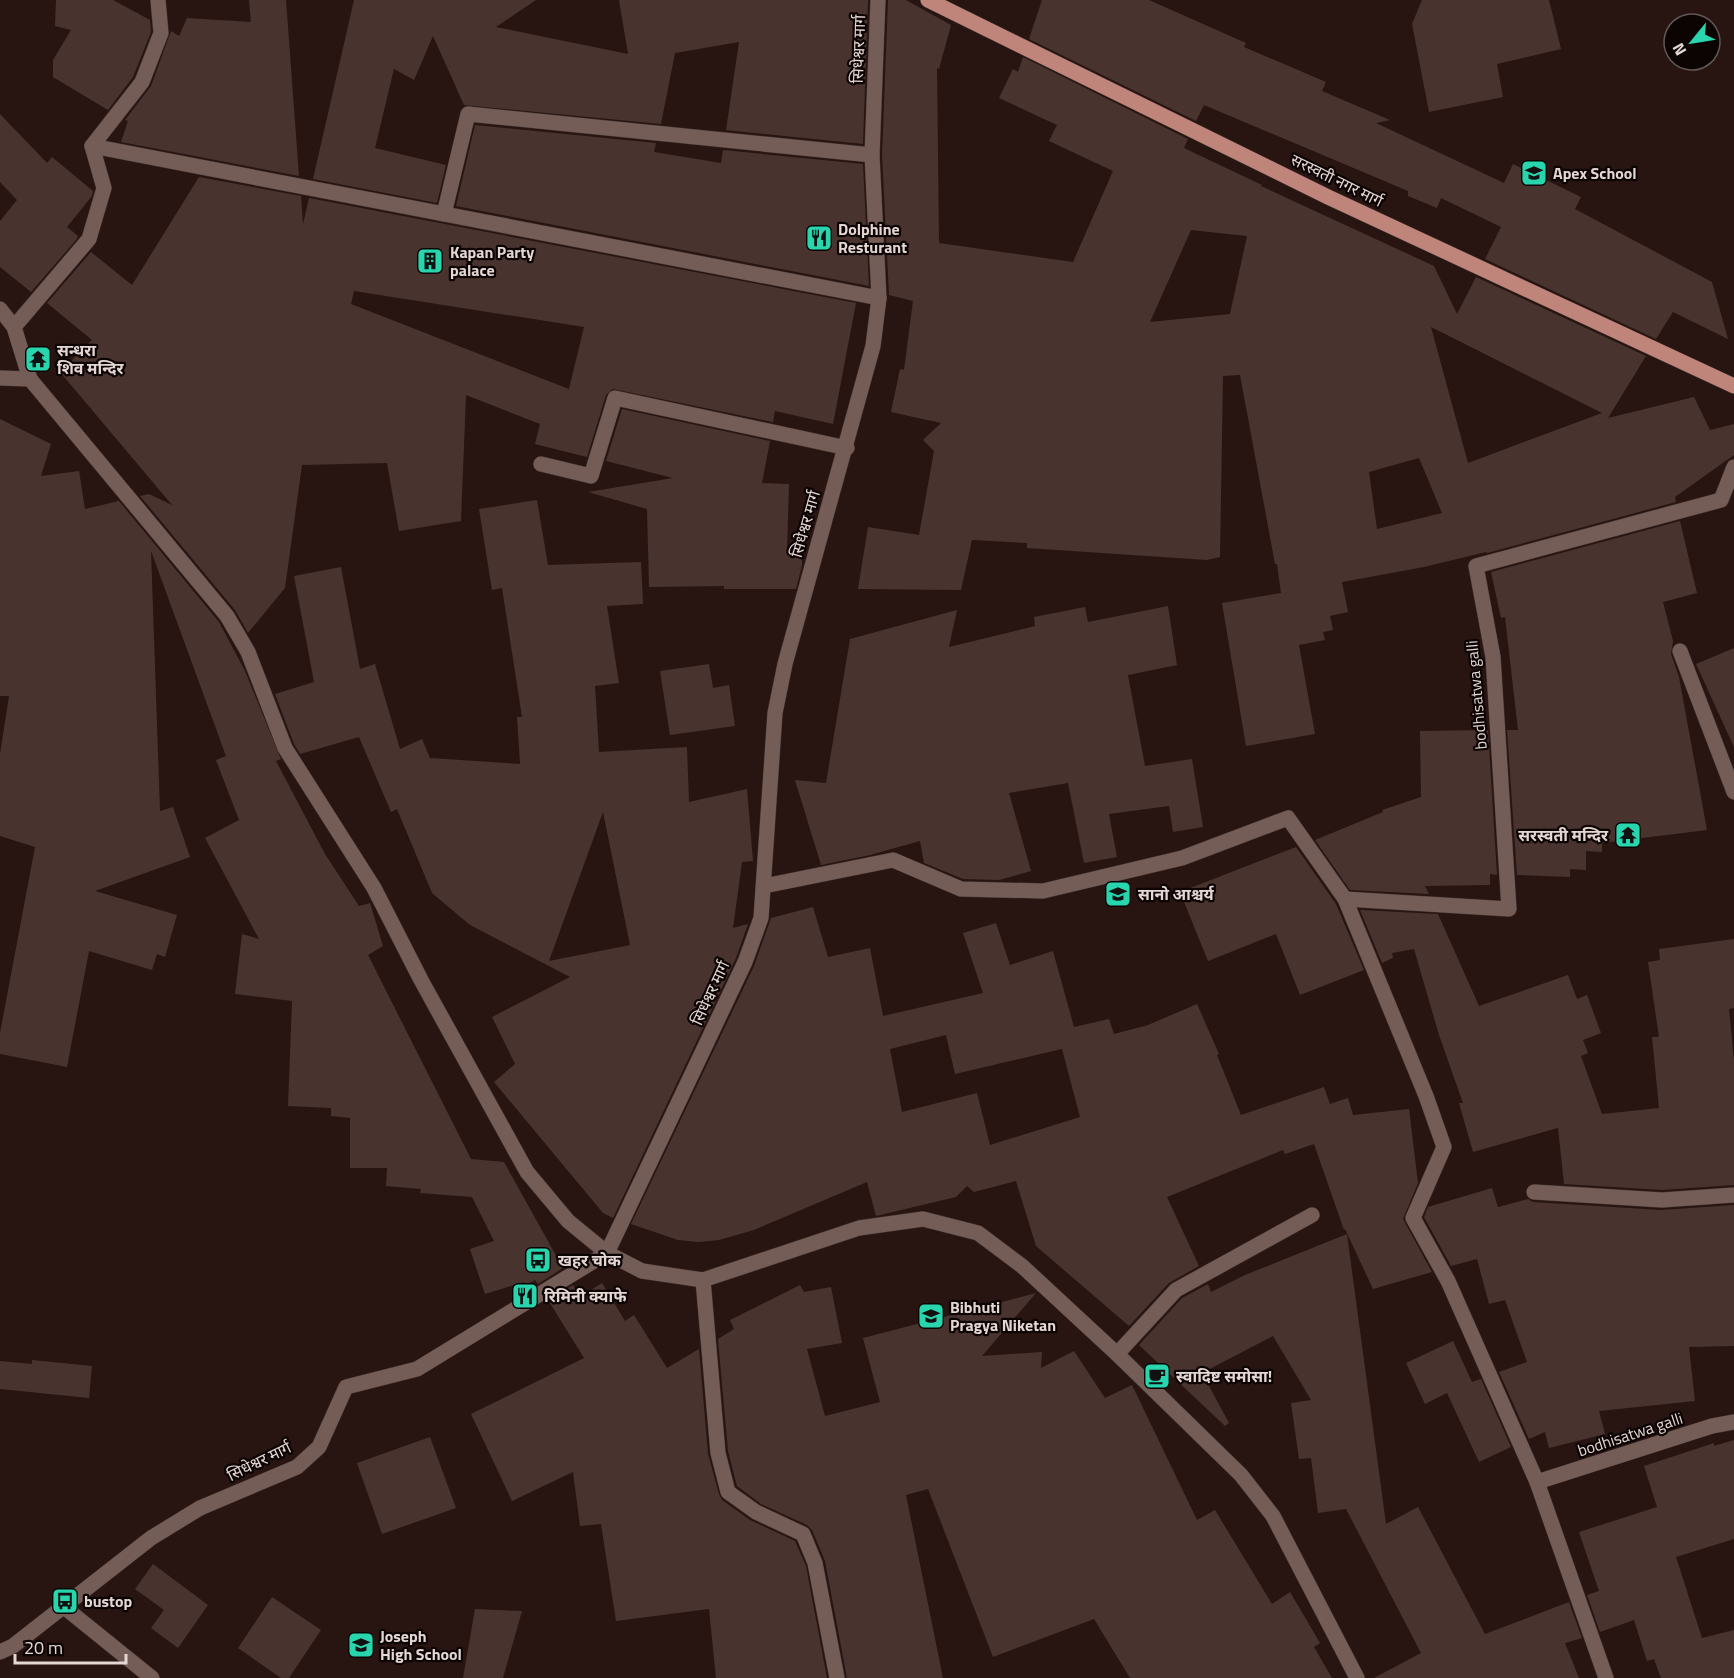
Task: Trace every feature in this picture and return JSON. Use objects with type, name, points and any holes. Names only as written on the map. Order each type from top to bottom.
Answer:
[{"type":"main road","name":"सरस्वती नगर मार्ग","points":[[928,0],[1328,197],[1734,386]]},
{"type":"street","points":[[93,146],[142,82],[161,33],[158,0]]},
{"type":"street","name":"सिधेश्वर मार्ग","points":[[0,1652],[13,1646],[151,1538],[200,1508],[297,1467],[319,1447],[346,1386],[417,1369],[607,1253],[745,962],[761,918],[775,713],[785,664],[813,558],[847,448],[873,346],[879,298],[872,155],[878,0]]},
{"type":"street","points":[[444,214],[468,114],[872,155]]},
{"type":"street","points":[[93,146],[879,298]]},
{"type":"street","points":[[14,327],[89,239],[104,188],[93,146]]},
{"type":"street","points":[[0,309],[14,327],[30,379],[227,616],[248,652],[285,748],[374,888],[421,980],[527,1172],[568,1221],[607,1253],[642,1271],[704,1280],[859,1228],[923,1219],[978,1233],[1022,1266],[1117,1354],[1241,1475],[1273,1516],[1357,1678]]},
{"type":"street","points":[[0,378],[30,379]]},
{"type":"street","points":[[541,464],[591,476],[615,398],[847,448]]},
{"type":"street","name":"bodhisatwa galli","points":[[1345,899],[1509,909],[1493,657],[1476,566],[1721,500],[1734,467]]},
{"type":"street","points":[[1680,651],[1734,792]]},
{"type":"street","points":[[764,886],[893,860],[961,889],[1043,891],[1182,858],[1288,818],[1345,899],[1426,1096],[1444,1147],[1413,1218],[1448,1281],[1537,1482],[1606,1678]]},
{"type":"street","points":[[1534,1192],[1662,1200],[1734,1195]]},
{"type":"street","points":[[1117,1354],[1176,1290],[1312,1215]]},
{"type":"street","points":[[704,1280],[718,1453],[728,1492],[756,1512],[803,1534],[815,1563],[837,1678]]},
{"type":"street","name":"bodhisatwa galli","points":[[1537,1482],[1712,1426],[1734,1422]]},
{"type":"street","points":[[64,1607],[146,1676]]},
{"type":"building","points":[[56,0],[113,0],[150,20],[151,32],[133,77],[108,110],[53,77],[53,60],[71,30],[55,26]]},
{"type":"building","points":[[249,0],[286,0],[299,176],[121,142],[128,121],[125,120],[151,86],[171,31],[179,36],[187,18],[251,22]]},
{"type":"building","points":[[354,0],[536,0],[496,27],[628,54],[619,0],[868,0],[863,144],[726,130],[739,42],[675,53],[661,124],[464,105],[433,36],[414,80],[394,69],[375,148],[446,165],[437,203],[313,179]]},
{"type":"building","points":[[888,0],[906,0],[951,25],[939,69],[937,68],[939,243],[1073,262],[1113,171],[1049,141],[1057,125],[999,98],[1013,69],[1018,72],[1023,57],[1188,139],[1184,148],[1434,266],[1457,314],[1476,277],[1646,356],[1608,418],[1694,397],[1710,430],[1734,424],[1734,455],[1675,497],[1676,502],[1487,553],[1342,582],[1348,612],[1330,616],[1333,630],[1323,632],[1325,640],[1299,645],[1315,734],[1246,746],[1222,603],[1281,593],[1240,375],[1223,376],[1220,557],[1207,560],[1027,548],[1027,543],[972,540],[961,590],[858,589],[868,527],[919,535],[934,451],[923,440],[941,423],[891,412],[900,369],[904,370],[913,301],[889,295],[882,155]],"holes":[[[1191,230],[1247,236],[1230,314],[1150,322]],[[1431,327],[1602,413],[1468,463]],[[1419,458],[1442,513],[1377,529],[1369,472]]]},
{"type":"building","points":[[1042,0],[1149,0],[1246,43],[1244,47],[1326,82],[1322,91],[1390,120],[1376,123],[1504,183],[1513,164],[1581,197],[1575,209],[1712,282],[1728,339],[1673,312],[1656,339],[1485,259],[1501,227],[1441,198],[1437,208],[1408,196],[1408,191],[1204,105],[1196,121],[1029,39]]},
{"type":"building","points":[[1422,0],[1549,0],[1561,49],[1497,64],[1503,97],[1429,112],[1412,24]]},
{"type":"building","points":[[0,114],[47,163],[52,157],[93,191],[92,196],[67,227],[78,236],[76,240],[31,292],[0,267],[0,221],[17,200],[0,182]]},
{"type":"building","points":[[475,125],[656,143],[654,152],[721,163],[723,150],[863,164],[869,286],[456,206]]},
{"type":"building","points":[[199,177],[301,196],[303,224],[309,198],[856,303],[833,424],[775,411],[773,422],[613,389],[606,395],[587,457],[535,444],[540,424],[466,395],[461,521],[399,531],[387,463],[302,465],[285,588],[248,633],[235,610],[140,496],[149,494],[172,505],[60,372],[92,340],[47,303],[91,252],[132,285]],"holes":[[[354,291],[584,327],[569,389],[351,304]]]},
{"type":"building","points":[[622,409],[770,441],[762,483],[789,484],[787,549],[802,549],[802,565],[796,589],[724,589],[724,586],[649,587],[647,509],[588,492],[673,478],[606,461]]},
{"type":"building","points":[[0,419],[51,444],[41,476],[79,471],[85,509],[119,501],[219,622],[245,671],[281,759],[276,761],[325,854],[359,906],[370,903],[383,946],[368,955],[471,1159],[504,1162],[563,1268],[538,1284],[535,1280],[526,1285],[524,1282],[485,1294],[470,1249],[494,1241],[472,1197],[420,1193],[421,1189],[386,1186],[387,1168],[350,1168],[350,1118],[331,1116],[331,1108],[288,1106],[292,1001],[235,994],[242,934],[259,939],[205,838],[239,820],[216,760],[226,756],[151,551],[160,811],[173,807],[190,857],[95,891],[177,915],[165,957],[157,954],[152,970],[89,951],[67,1067],[0,1054],[0,1033],[35,847],[0,836],[0,754],[9,696],[0,696]]},
{"type":"building","points":[[537,500],[548,565],[641,562],[643,604],[607,606],[619,683],[595,686],[599,752],[687,747],[689,802],[747,789],[753,861],[742,862],[733,928],[748,924],[736,958],[613,1218],[603,1213],[494,1082],[515,1064],[492,1017],[570,977],[470,925],[432,893],[397,809],[391,812],[359,737],[300,754],[275,694],[314,682],[294,576],[341,567],[360,669],[375,664],[400,749],[422,739],[430,758],[520,764],[517,717],[522,717],[502,588],[492,590],[479,509]],"holes":[[[603,812],[630,945],[549,961]]]},
{"type":"building","points":[[1680,521],[1697,593],[1663,602],[1673,641],[1671,654],[1679,677],[1707,830],[1602,843],[1602,852],[1586,851],[1586,870],[1570,869],[1570,877],[1517,875],[1507,730],[1518,730],[1505,617],[1501,618],[1491,572]]},
{"type":"building","points":[[1168,606],[1177,665],[1128,675],[1145,766],[1192,759],[1203,827],[1173,832],[1169,806],[1109,814],[1117,857],[1084,863],[1068,783],[1009,793],[1031,871],[999,880],[963,879],[924,863],[920,841],[870,855],[821,865],[795,780],[826,783],[850,639],[957,610],[949,647],[1035,626],[1034,617],[1085,607],[1088,622]]},
{"type":"building","points":[[1734,648],[1734,747],[1696,664]]},
{"type":"building","points":[[709,664],[713,688],[729,685],[735,726],[670,735],[660,671]]},
{"type":"building","points":[[1488,730],[1497,875],[1490,874],[1490,885],[1425,886],[1429,894],[1350,890],[1315,840],[1383,812],[1382,810],[1421,797],[1420,731]]},
{"type":"building","points":[[1296,847],[1336,904],[1364,970],[1300,995],[1276,934],[1208,961],[1180,892]]},
{"type":"building","points":[[813,907],[828,957],[870,948],[883,1016],[983,993],[963,933],[996,923],[1010,965],[1053,951],[1074,1027],[1109,1019],[1114,1034],[1148,1025],[1197,1004],[1219,1054],[1217,1055],[1241,1115],[1324,1087],[1330,1104],[1348,1098],[1353,1115],[1409,1109],[1418,1183],[1403,1219],[1432,1272],[1373,1289],[1344,1230],[1314,1144],[1285,1154],[1283,1150],[1167,1197],[1199,1266],[1169,1283],[1129,1326],[1036,1246],[1016,1181],[974,1192],[967,1186],[956,1197],[876,1216],[867,1182],[754,1230],[719,1240],[698,1242],[678,1240],[631,1224],[754,966],[771,918]],"holes":[[[946,1035],[955,1074],[1062,1049],[1080,1117],[990,1145],[977,1093],[902,1112],[890,1049]]]},
{"type":"building","points":[[1360,910],[1438,914],[1479,1006],[1568,975],[1577,999],[1587,995],[1601,1033],[1583,1040],[1588,1053],[1581,1056],[1602,1114],[1659,1108],[1652,1037],[1659,1037],[1648,962],[1660,960],[1659,949],[1734,939],[1734,1008],[1729,1009],[1734,1061],[1734,1185],[1662,1190],[1564,1184],[1558,1128],[1473,1152],[1459,1103],[1463,1103],[1439,1035],[1414,949],[1392,953],[1393,958],[1382,963]]},
{"type":"building","points":[[1492,1188],[1498,1207],[1528,1199],[1533,1202],[1661,1210],[1734,1205],[1734,1346],[1689,1347],[1695,1401],[1599,1411],[1605,1434],[1549,1448],[1545,1432],[1529,1439],[1499,1372],[1527,1362],[1505,1300],[1489,1304],[1477,1259],[1451,1266],[1424,1217],[1428,1207]]},
{"type":"building","points":[[1347,1234],[1386,1524],[1418,1507],[1485,1634],[1569,1602],[1582,1638],[1565,1643],[1579,1678],[1374,1678],[1421,1653],[1346,1509],[1318,1513],[1311,1458],[1299,1459],[1291,1403],[1311,1400],[1273,1336],[1202,1373],[1229,1423],[1225,1426],[1139,1345],[1182,1298],[1208,1284],[1211,1292],[1245,1275]]},
{"type":"building","points":[[602,1283],[625,1321],[634,1315],[667,1368],[699,1349],[708,1454],[719,1494],[722,1500],[750,1520],[795,1541],[806,1566],[827,1678],[716,1678],[709,1609],[616,1621],[601,1524],[580,1526],[573,1472],[512,1501],[471,1414],[584,1358],[548,1300],[573,1285],[580,1297]]},
{"type":"building","points":[[800,1285],[804,1292],[831,1287],[842,1343],[807,1349],[825,1416],[880,1402],[863,1338],[1036,1293],[982,1356],[1042,1352],[1041,1368],[1074,1351],[1105,1398],[1132,1385],[1197,1520],[1215,1510],[1272,1604],[1290,1592],[1320,1643],[1314,1647],[1332,1678],[1130,1678],[1094,1619],[993,1657],[928,1489],[906,1495],[943,1678],[847,1678],[825,1561],[812,1530],[807,1525],[761,1504],[737,1486],[728,1451],[718,1339],[734,1329],[730,1320]]},
{"type":"building","points":[[1453,1341],[1472,1382],[1481,1379],[1511,1447],[1479,1462],[1447,1393],[1425,1404],[1406,1363]]},
{"type":"building","points":[[32,1360],[92,1366],[89,1398],[0,1389],[0,1361],[32,1364]]},
{"type":"building","points":[[430,1437],[456,1508],[382,1534],[357,1463]]},
{"type":"building","points":[[1734,1440],[1734,1539],[1676,1557],[1702,1638],[1734,1630],[1734,1678],[1661,1678],[1654,1659],[1647,1661],[1634,1620],[1600,1632],[1587,1595],[1599,1591],[1579,1532],[1657,1507],[1644,1466],[1714,1443],[1714,1446]]},
{"type":"building","points":[[153,1564],[208,1605],[178,1648],[151,1628],[164,1610],[135,1589]]},
{"type":"building","points":[[272,1597],[321,1630],[289,1678],[281,1678],[238,1648]]},
{"type":"building","points":[[475,1609],[522,1611],[503,1678],[463,1678]]},
{"type":"place","name":"Apex School","points":[[1534,173]]},
{"type":"place","name":"Dolphine Resturant","points":[[819,238]]},
{"type":"place","name":"Kapan Party palace","points":[[430,261]]},
{"type":"place","name":"सन्धरा शिव मन्दिर","points":[[38,359]]},
{"type":"place","name":"सरस्वती मन्दिर","points":[[1628,835]]},
{"type":"place","name":"सानो आश्चर्य","points":[[1118,894]]},
{"type":"place","name":"खहर चोक","points":[[538,1260]]},
{"type":"place","name":"रिमिनी क्याफे","points":[[525,1296]]},
{"type":"place","name":"Bibhuti Pragya Niketan","points":[[931,1316]]},
{"type":"place","name":"स्वादिष्ट समोसा!","points":[[1157,1376]]},
{"type":"place","name":"bustop","points":[[65,1601]]},
{"type":"place","name":"Joseph High School","points":[[361,1645]]}]
